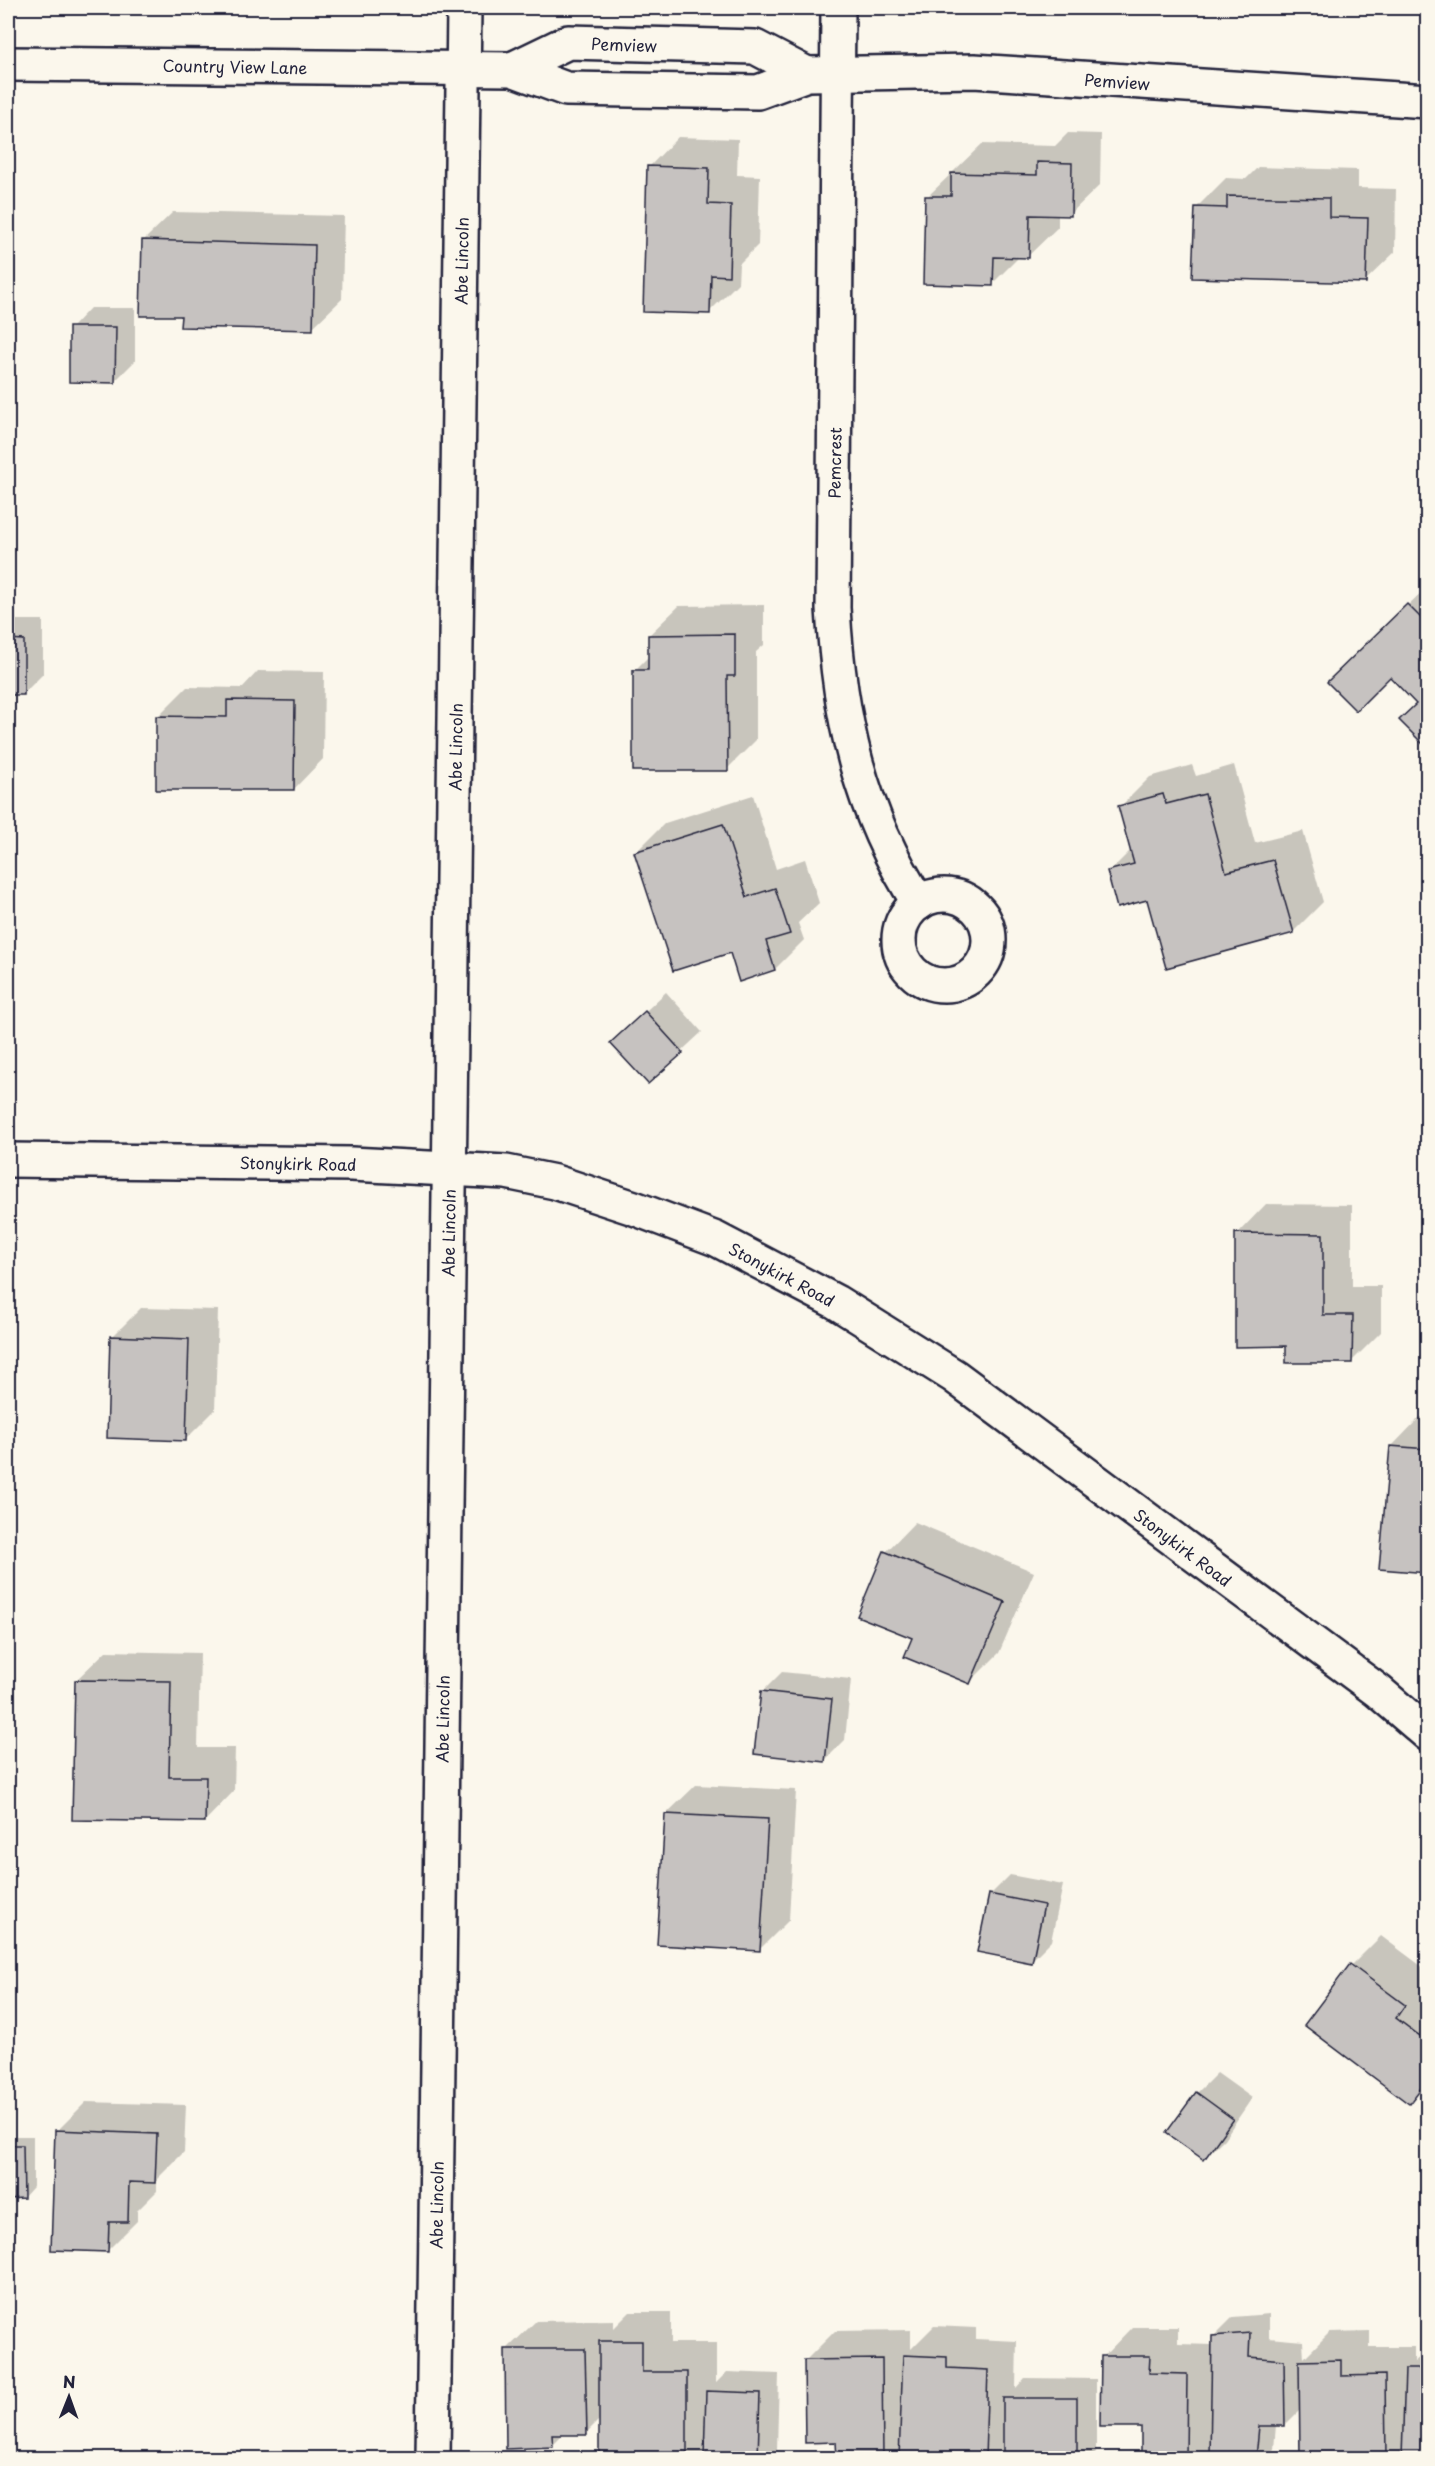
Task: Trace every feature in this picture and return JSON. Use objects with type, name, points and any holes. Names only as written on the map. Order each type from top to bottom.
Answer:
[{"type":"street","name":"Abe Lincoln","points":[[433,2458],[464,8]]},
{"type":"street","name":"Pemcrest","points":[[838,8],[822,74],[836,666],[845,723],[860,778],[880,832],[919,903]]},
{"type":"street","name":"Pemview","points":[[512,69],[568,42],[755,47],[822,74]]},
{"type":"street","name":"Country View Lane","points":[[8,64],[463,69]]},
{"type":"street","name":"Pemview","points":[[463,69],[512,69],[566,89],[758,92],[822,74],[974,71],[1428,101]]},
{"type":"street","name":"Stonykirk Road","points":[[8,1160],[351,1164],[506,1172],[555,1182],[717,1239],[836,1302],[954,1376],[1378,1691],[1428,1734]]},
{"type":"building","points":[[1037,162],[1072,163],[1071,216],[1030,215],[1029,258],[994,257],[993,286],[923,284],[925,196],[951,196],[951,173],[1037,175]]},
{"type":"building","points":[[647,166],[709,168],[708,204],[731,205],[729,276],[711,275],[710,314],[643,312]]},
{"type":"building","points":[[1227,196],[1329,198],[1329,217],[1368,218],[1366,283],[1192,278],[1195,207],[1227,208]]},
{"type":"building","points":[[142,240],[315,245],[313,330],[180,327],[181,316],[140,316]]},
{"type":"building","points":[[69,327],[116,327],[115,383],[69,382]]},
{"type":"building","points":[[1407,604],[1428,625],[1428,749],[1399,720],[1416,704],[1390,677],[1356,711],[1327,682]]},
{"type":"building","points":[[735,634],[735,676],[727,676],[728,771],[633,771],[633,670],[648,670],[648,635]]},
{"type":"building","points":[[8,639],[24,640],[24,695],[8,695]]},
{"type":"building","points":[[227,700],[295,701],[294,790],[156,790],[156,716],[227,717]]},
{"type":"building","points":[[1163,794],[1166,804],[1205,794],[1226,872],[1273,860],[1294,933],[1166,968],[1147,900],[1117,908],[1107,871],[1134,864],[1118,806]]},
{"type":"building","points":[[723,824],[747,897],[775,888],[790,934],[766,941],[775,970],[739,982],[730,953],[673,971],[634,852]]},
{"type":"building","points":[[645,1011],[683,1053],[648,1084],[610,1043]]},
{"type":"building","points":[[1235,1233],[1323,1234],[1323,1315],[1353,1315],[1352,1363],[1286,1363],[1286,1346],[1235,1347]]},
{"type":"building","points":[[110,1336],[189,1339],[186,1441],[107,1438]]},
{"type":"building","points":[[1390,1446],[1428,1449],[1428,1573],[1379,1569]]},
{"type":"building","points":[[884,1551],[1005,1602],[970,1684],[904,1657],[912,1638],[857,1616]]},
{"type":"building","points":[[75,1680],[171,1681],[169,1777],[206,1777],[205,1822],[72,1820]]},
{"type":"building","points":[[761,1691],[832,1699],[825,1762],[754,1754]]},
{"type":"building","points":[[665,1814],[768,1819],[760,1951],[657,1945]]},
{"type":"building","points":[[989,1894],[1044,1905],[1032,1963],[977,1952]]},
{"type":"building","points":[[1350,1964],[1405,2005],[1396,2018],[1428,2042],[1428,2079],[1409,2104],[1304,2025]]},
{"type":"building","points":[[1196,2092],[1233,2119],[1204,2160],[1166,2133]]},
{"type":"building","points":[[55,2130],[157,2134],[155,2183],[129,2182],[128,2222],[109,2222],[108,2252],[51,2250]]},
{"type":"building","points":[[8,2145],[23,2145],[24,2198],[8,2199]]},
{"type":"building","points":[[1250,2333],[1249,2357],[1284,2360],[1285,2426],[1259,2426],[1256,2458],[1210,2458],[1212,2336]]},
{"type":"building","points":[[599,2341],[642,2341],[642,2372],[687,2372],[687,2458],[599,2458]]},
{"type":"building","points":[[505,2349],[585,2349],[587,2435],[552,2435],[553,2447],[506,2449]]},
{"type":"building","points":[[903,2355],[947,2357],[947,2368],[988,2370],[985,2458],[899,2458]]},
{"type":"building","points":[[1101,2356],[1150,2356],[1149,2373],[1187,2374],[1186,2458],[1141,2458],[1141,2427],[1100,2427]]},
{"type":"building","points":[[882,2359],[883,2458],[837,2458],[836,2442],[805,2443],[804,2360]]},
{"type":"building","points":[[1341,2360],[1341,2376],[1385,2375],[1386,2458],[1300,2458],[1299,2361]]},
{"type":"building","points":[[1405,2369],[1428,2369],[1428,2457],[1402,2457]]},
{"type":"building","points":[[706,2391],[760,2393],[758,2458],[704,2458]]},
{"type":"building","points":[[1003,2398],[1077,2398],[1077,2458],[1003,2458]]}]
